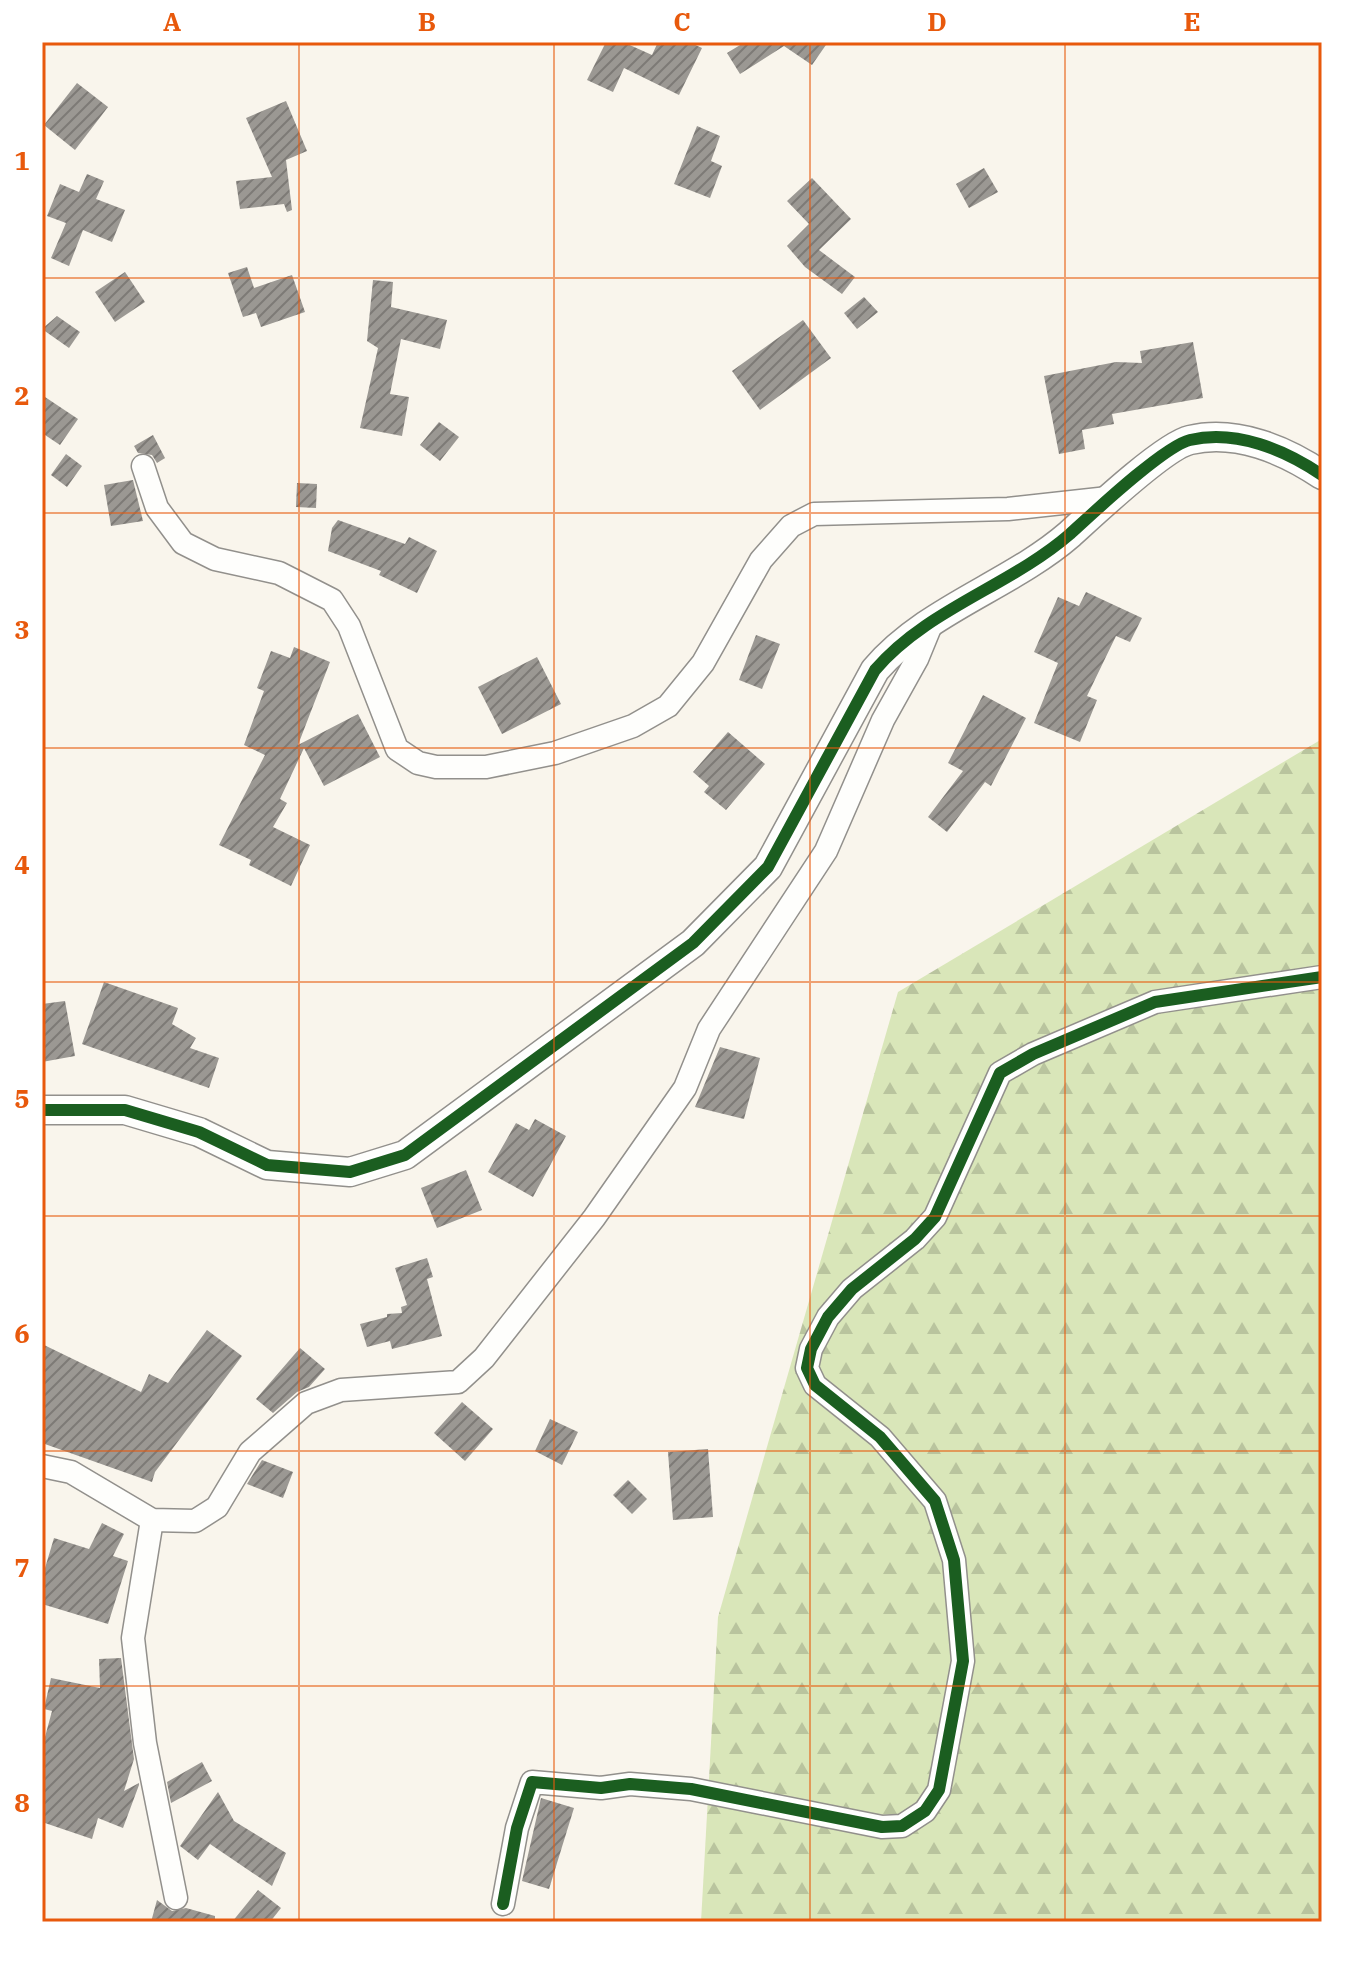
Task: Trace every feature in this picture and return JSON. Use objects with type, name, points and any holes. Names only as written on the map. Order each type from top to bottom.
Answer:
[{"type":"street","points":[[42,1110],[125,1110],[199,1132],[267,1165],[350,1172],[405,1155],[693,943],[768,867],[875,670],[894,648],[933,620],[1001,584],[1068,536],[1108,498],[1187,440],[1225,438],[1263,445],[1298,459],[1322,475]]},
{"type":"street","points":[[143,466],[157,508],[183,543],[215,559],[279,573],[332,600],[349,626],[397,749],[418,763],[436,767],[486,767],[555,753],[633,726],[668,706],[703,663],[761,560],[791,526],[814,514],[1008,509],[1108,498]]},
{"type":"street","points":[[42,1466],[71,1472],[152,1520],[195,1521],[217,1507],[250,1452],[306,1403],[341,1390],[458,1382],[484,1358],[594,1218],[685,1088],[709,1029],[826,851],[883,720],[917,659],[933,620]]},
{"type":"street","points":[[503,1904],[517,1828],[532,1782],[601,1788],[630,1784],[691,1789],[882,1827],[902,1826],[925,1811],[939,1790],[963,1661],[954,1560],[935,1501],[880,1437],[815,1385],[807,1368],[811,1349],[828,1317],[852,1289],[915,1239],[935,1217],[1000,1073],[1033,1054],[1155,1002],[1322,977]]},
{"type":"street","points":[[152,1520],[133,1638],[145,1743],[176,1898]]},
{"type":"green space","points":[[1322,739],[1322,1922],[701,1922],[718,1617],[898,992]]},
{"type":"building","points":[[606,42],[623,42],[652,55],[658,42],[689,42],[702,48],[679,95],[624,68],[613,92],[587,80]]},
{"type":"building","points":[[745,42],[828,42],[812,65],[784,46],[740,74],[727,53]]},
{"type":"building","points":[[77,83],[108,107],[75,150],[44,125]]},
{"type":"building","points":[[286,101],[307,151],[286,160],[292,210],[287,212],[284,204],[240,209],[236,181],[272,177],[246,118]]},
{"type":"building","points":[[697,126],[720,136],[711,161],[722,166],[710,198],[674,184]]},
{"type":"building","points":[[984,168],[998,192],[969,208],[956,184]]},
{"type":"building","points":[[87,174],[104,181],[96,199],[125,210],[112,242],[83,230],[69,266],[51,258],[66,223],[47,216],[60,184],[79,192]]},
{"type":"building","points":[[812,178],[851,219],[819,250],[855,277],[842,294],[805,267],[787,246],[809,224],[787,201]]},
{"type":"building","points":[[247,267],[254,288],[292,275],[305,312],[261,327],[256,313],[243,317],[228,273]]},
{"type":"building","points":[[125,272],[145,302],[115,322],[95,292]]},
{"type":"building","points":[[373,280],[393,282],[391,307],[447,320],[440,349],[401,339],[390,394],[409,397],[402,436],[360,428],[378,348],[367,341]]},
{"type":"building","points":[[864,297],[878,312],[857,329],[844,313]]},
{"type":"building","points":[[57,316],[80,332],[69,348],[42,329]]},
{"type":"building","points":[[803,320],[831,358],[760,410],[732,371]]},
{"type":"building","points":[[1193,342],[1203,398],[1112,414],[1114,424],[1082,430],[1085,449],[1059,454],[1044,376],[1116,362],[1142,363],[1140,351]]},
{"type":"building","points":[[42,395],[78,419],[60,445],[42,433]]},
{"type":"building","points":[[439,422],[459,437],[440,461],[420,445]]},
{"type":"building","points":[[153,435],[165,458],[157,463],[152,455],[138,453],[134,446]]},
{"type":"building","points":[[66,454],[82,466],[67,487],[51,475]]},
{"type":"building","points":[[133,480],[143,521],[111,526],[104,485]]},
{"type":"building","points":[[297,483],[317,484],[316,508],[296,507]]},
{"type":"building","points":[[338,520],[405,544],[409,537],[437,551],[417,593],[379,575],[381,571],[328,551],[332,528]]},
{"type":"building","points":[[1086,592],[1142,618],[1130,642],[1116,636],[1087,696],[1097,700],[1080,742],[1034,723],[1058,663],[1034,652],[1058,597],[1079,606]]},
{"type":"building","points":[[756,635],[780,644],[762,689],[739,680]]},
{"type":"building","points":[[294,647],[330,662],[298,745],[358,714],[380,757],[324,786],[304,748],[280,799],[287,803],[273,827],[310,845],[291,886],[249,865],[251,860],[219,845],[265,755],[244,745],[264,691],[257,688],[271,651],[290,658]]},
{"type":"building","points":[[537,657],[561,704],[502,734],[478,687]]},
{"type":"building","points":[[983,695],[1026,718],[991,786],[985,782],[947,832],[928,817],[963,771],[948,763]]},
{"type":"building","points":[[728,732],[765,764],[726,810],[704,792],[709,786],[693,772]]},
{"type":"building","points":[[104,982],[178,1008],[172,1024],[196,1038],[190,1048],[219,1058],[209,1088],[82,1044]]},
{"type":"building","points":[[65,1001],[75,1056],[42,1062],[42,1004]]},
{"type":"building","points":[[720,1047],[760,1058],[744,1119],[695,1107]]},
{"type":"building","points":[[535,1119],[566,1136],[533,1197],[488,1172],[516,1123],[529,1130]]},
{"type":"building","points":[[466,1170],[482,1210],[437,1228],[421,1188]]},
{"type":"building","points":[[427,1258],[433,1277],[427,1279],[442,1336],[392,1349],[390,1341],[367,1347],[360,1324],[387,1317],[387,1314],[402,1313],[401,1307],[407,1305],[395,1268]]},
{"type":"building","points":[[207,1330],[242,1356],[155,1472],[152,1482],[42,1443],[42,1344],[141,1392],[149,1374],[168,1383]]},
{"type":"building","points":[[300,1348],[325,1369],[309,1387],[297,1392],[273,1413],[256,1399]]},
{"type":"building","points":[[462,1402],[493,1429],[465,1461],[434,1433]]},
{"type":"building","points":[[550,1419],[578,1432],[562,1465],[535,1451]]},
{"type":"building","points":[[708,1449],[713,1517],[673,1520],[668,1452]]},
{"type":"building","points":[[262,1460],[293,1472],[283,1498],[247,1484]]},
{"type":"building","points":[[628,1480],[647,1499],[632,1514],[613,1495]]},
{"type":"building","points":[[102,1523],[124,1534],[113,1556],[128,1561],[108,1624],[42,1604],[42,1578],[54,1538],[89,1549]]},
{"type":"building","points":[[121,1658],[134,1759],[124,1791],[139,1785],[123,1828],[98,1818],[92,1839],[42,1822],[42,1748],[52,1711],[44,1709],[51,1678],[100,1688],[99,1659]]},
{"type":"building","points":[[202,1762],[212,1781],[171,1803],[167,1782]]},
{"type":"building","points":[[218,1792],[234,1821],[286,1853],[272,1886],[210,1844],[198,1860],[180,1846]]},
{"type":"building","points":[[541,1798],[574,1808],[549,1889],[522,1881]]},
{"type":"building","points":[[258,1890],[281,1908],[270,1922],[232,1922]]},
{"type":"building","points":[[157,1900],[172,1911],[186,1908],[215,1916],[215,1922],[151,1922]]},
{"type":"cycle path","points":[[42,1110],[125,1110],[199,1132],[267,1165],[350,1172],[405,1155],[693,943],[768,867],[875,670],[919,630],[1047,552],[1146,467],[1190,440],[1225,437],[1259,444],[1292,457],[1322,475]]},
{"type":"cycle path","points":[[503,1904],[517,1828],[532,1782],[601,1788],[630,1784],[691,1789],[882,1827],[902,1826],[925,1811],[939,1790],[963,1661],[954,1560],[935,1501],[880,1437],[815,1385],[807,1368],[811,1349],[828,1317],[852,1289],[915,1239],[935,1217],[1000,1073],[1033,1054],[1155,1002],[1322,977]]}]
